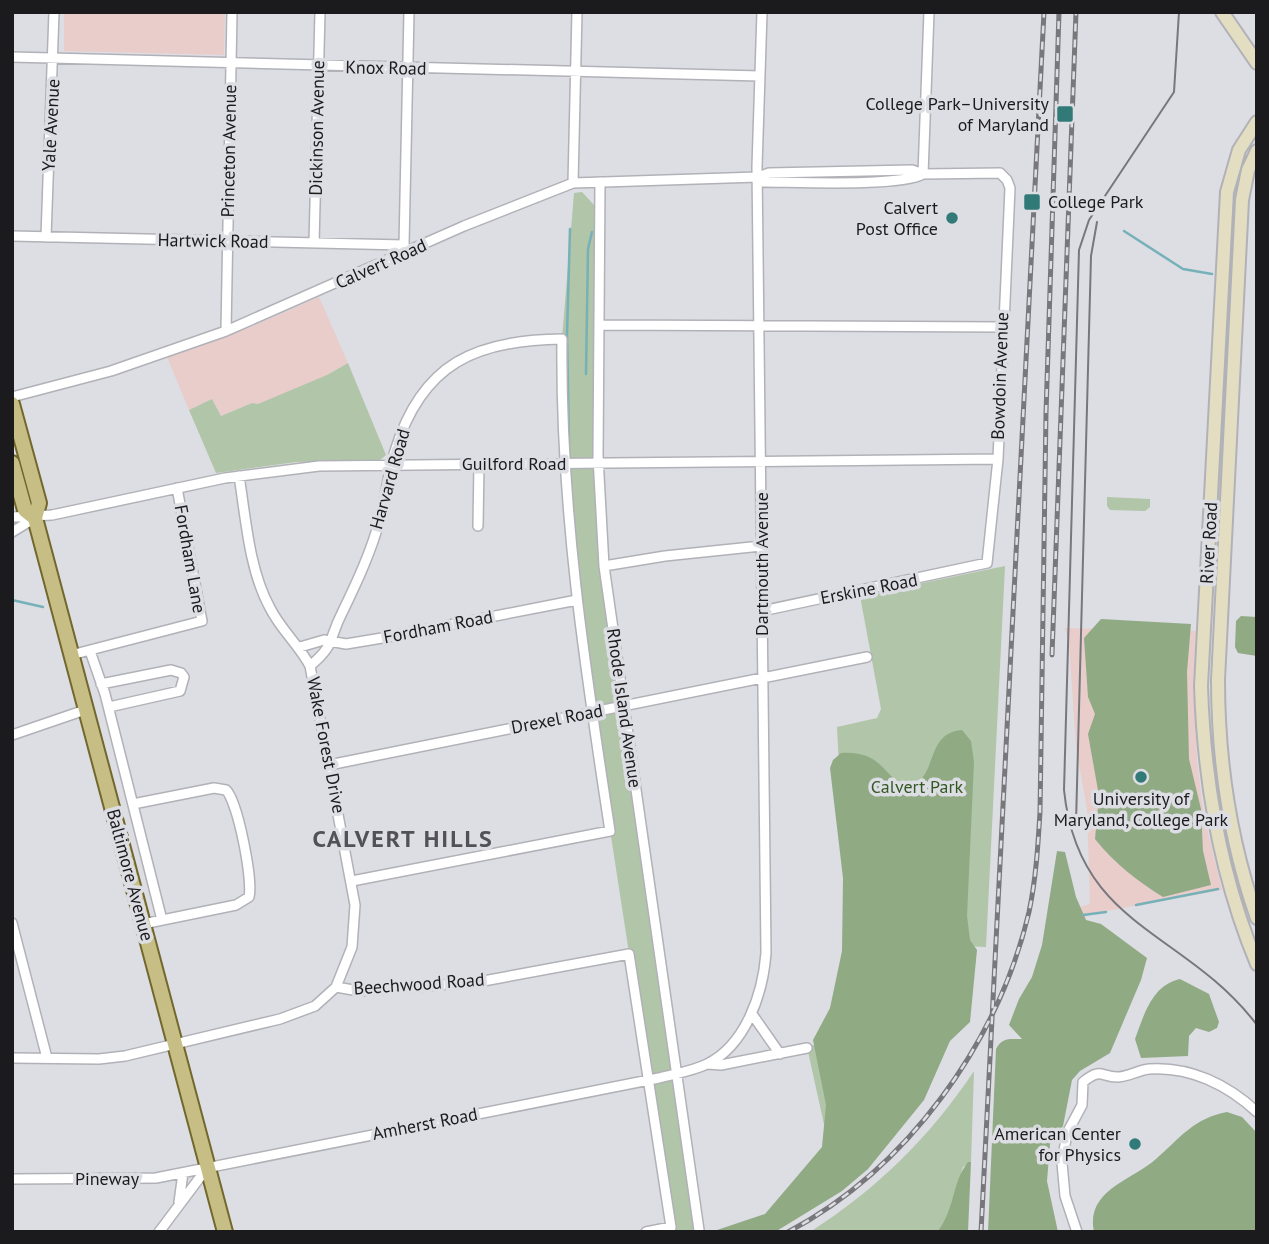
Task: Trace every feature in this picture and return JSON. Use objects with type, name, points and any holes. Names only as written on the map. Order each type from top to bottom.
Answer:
[{"type":"main road","name":"Baltimore Avenue","points":[[12,404],[39,503],[35,518]]},
{"type":"main road","name":"Baltimore Avenue","points":[[12,463],[24,506],[35,518],[143,924],[204,1168],[225,1232]]},
{"type":"street","name":"Yale Avenue","points":[[46,237],[54,12]]},
{"type":"street","name":"Princeton Avenue","points":[[226,331],[232,12]]},
{"type":"street","name":"Dickinson Avenue","points":[[314,243],[320,12]]},
{"type":"street","points":[[407,248],[409,12]]},
{"type":"street","points":[[573,183],[577,12]]},
{"type":"street","name":"Dartmouth Avenue","points":[[676,1074],[708,1064],[741,1033],[760,993],[766,953],[758,177],[762,12]]},
{"type":"street","points":[[923,174],[929,12]]},
{"type":"street","points":[[1222,12],[1257,63]]},
{"type":"street","name":"Knox Road","points":[[12,57],[760,76]]},
{"type":"street","name":"River Road","points":[[1257,122],[1239,150],[1227,192],[1201,686],[1203,745],[1215,824],[1232,897],[1257,964]]},
{"type":"street","name":"River Road","points":[[1257,151],[1248,170],[1242,200],[1218,713],[1226,799],[1257,918]]},
{"type":"street","name":"Calvert Road","points":[[12,397],[111,370],[226,331],[407,248],[573,183],[758,177],[769,173],[912,170],[923,174],[992,173],[1005,177]]},
{"type":"street","name":"Bowdoin Avenue","points":[[976,568],[987,563],[990,558],[998,459],[1010,188],[1005,177]]},
{"type":"street","name":"Rhode Island Avenue","points":[[600,182],[598,463],[604,566],[699,1230]]},
{"type":"street","name":"Hartwick Road","points":[[12,236],[314,243],[407,248]]},
{"type":"street","points":[[599,325],[1002,327]]},
{"type":"street","name":"Rhode Island Avenue","points":[[352,881],[610,831],[577,600],[564,464],[562,339]]},
{"type":"street","name":"Harvard Road","points":[[331,642],[334,627],[368,553],[394,464],[394,452],[416,405],[449,368],[495,344],[518,340],[562,339]]},
{"type":"street","name":"Guilford Road","points":[[35,518],[239,476],[319,466],[998,459]]},
{"type":"street","points":[[478,526],[479,464]]},
{"type":"street","points":[[239,476],[262,590],[274,617],[300,648],[324,640],[331,642],[329,649],[310,666]]},
{"type":"street","name":"Fordham Lane","points":[[71,655],[202,621],[177,488]]},
{"type":"street","points":[[12,517],[35,518]]},
{"type":"street","points":[[12,532],[35,518]]},
{"type":"street","points":[[604,566],[665,556],[761,546]]},
{"type":"street","name":"Erskine Road","points":[[762,611],[976,568]]},
{"type":"street","name":"Fordham Road","points":[[331,642],[346,644],[388,637],[577,600]]},
{"type":"street","name":"Wake Forest Drive","points":[[300,648],[310,666],[352,881],[354,932],[344,972],[336,987]]},
{"type":"street","name":"Baltimore Avenue","points":[[90,651],[109,707],[162,920]]},
{"type":"street","name":"Drexel Road","points":[[329,765],[867,657]]},
{"type":"street","points":[[102,684],[171,670],[184,677],[180,691],[109,707]]},
{"type":"street","points":[[12,735],[85,710]]},
{"type":"street","points":[[133,804],[214,788],[226,790],[235,804],[250,882],[248,897],[236,905],[143,924]]},
{"type":"street","points":[[12,923],[47,1058]]},
{"type":"street","name":"Beechwood Road","points":[[12,1058],[112,1058],[280,1019],[315,1006],[336,987],[359,991],[478,982],[629,954],[648,1080]]},
{"type":"street","points":[[752,1014],[780,1054]]},
{"type":"street","points":[[708,1064],[721,1065],[807,1048]]},
{"type":"street","points":[[1077,1232],[1065,1196],[1062,1163],[1067,1133],[1082,1105],[1083,1082],[1089,1077],[1103,1073],[1117,1077],[1151,1069],[1184,1072],[1223,1087],[1257,1112]]},
{"type":"street","name":"Amherst Road","points":[[204,1168],[676,1074]]},
{"type":"street","points":[[646,1232],[671,1227],[648,1080]]},
{"type":"street","points":[[159,1232],[204,1168]]},
{"type":"street","name":"Pineway","points":[[12,1179],[139,1181],[204,1168]]},
{"type":"street","points":[[179,1203],[183,1173]]},
{"type":"shaded area","points":[[64,12],[225,12],[224,55],[64,51]]},
{"type":"shaded area","points":[[319,297],[348,363],[330,373],[330,391],[260,405],[252,403],[221,416],[212,399],[189,410],[167,357],[253,326]]},
{"type":"shaded area","name":"University of Maryland, College Park","points":[[1065,628],[1196,631],[1193,685],[1197,760],[1204,816],[1222,890],[1090,914],[1084,918],[1076,908],[1090,904],[1087,809],[1076,747],[1069,643]]},
{"type":"green space","points":[[582,192],[594,205],[596,495],[699,1230],[672,1232],[592,713],[569,532],[562,339],[574,193]]},
{"type":"green space","points":[[348,363],[386,455],[380,460],[296,462],[216,473],[189,410],[212,399],[221,416],[252,403],[258,404],[327,375]]},
{"type":"green space","points":[[1107,497],[1150,499],[1150,507],[1145,511],[1110,510]]},
{"type":"green space","name":"Calvert Park","points":[[1005,566],[986,947],[916,944],[827,1138],[807,1047],[834,1039],[848,949],[837,727],[877,718],[881,709],[860,596]]},
{"type":"green space","points":[[1241,616],[1257,617],[1257,656],[1238,653],[1235,647],[1236,621]]},
{"type":"green space","name":"University of Maryland, College Park","points":[[1101,619],[1191,624],[1187,672],[1189,759],[1201,809],[1203,851],[1211,885],[1163,897],[1126,871],[1095,839],[1099,796],[1088,734],[1095,714],[1088,697],[1084,638]]},
{"type":"green space","points":[[962,730],[971,741],[974,762],[967,916],[970,940],[977,950],[970,1022],[950,1041],[924,1100],[868,1169],[842,1191],[775,1232],[711,1232],[765,1214],[822,1147],[826,1105],[813,1040],[830,1008],[842,951],[843,878],[830,768],[833,760],[841,753],[867,756],[895,780],[912,787],[926,773],[943,738]]},
{"type":"green space","points":[[1057,851],[1065,852],[1076,897],[1086,920],[1101,924],[1147,958],[1141,980],[1110,1053],[1080,1071],[1072,1080],[1063,1126],[1050,1144],[1047,1181],[1058,1232],[988,1232],[996,1049],[1004,1041],[1022,1039],[1009,1025],[1019,999],[1032,977],[1042,945]]},
{"type":"green space","points":[[1180,979],[1209,994],[1219,1022],[1217,1028],[1209,1032],[1196,1028],[1189,1036],[1188,1056],[1141,1058],[1135,1039],[1150,1002],[1162,988]]},
{"type":"green space","points":[[974,1071],[971,1162],[963,1167],[950,1213],[937,1232],[810,1232],[858,1198],[901,1160],[939,1118]]},
{"type":"green space","points":[[1227,1112],[1242,1117],[1257,1133],[1257,1232],[1094,1232],[1093,1218],[1104,1196],[1156,1159],[1196,1124]]},
{"type":"green space","points":[[968,1162],[971,1162],[968,1232],[937,1232],[947,1214]]},
{"type":"waterway","points":[[569,444],[567,335],[570,229]]},
{"type":"waterway","points":[[1124,231],[1183,269],[1212,274]]},
{"type":"waterway","points":[[586,374],[588,249],[592,232]]},
{"type":"waterway","points":[[12,600],[43,607]]},
{"type":"waterway","points":[[1136,905],[1218,889]]},
{"type":"waterway","points":[[1083,915],[1106,912]]},
{"type":"tram line","points":[[1179,12],[1174,92],[1089,220],[1079,250],[1064,790],[1073,836],[1090,872],[1112,900],[1229,993],[1257,1025]]},
{"type":"tram line","points":[[1076,823],[1091,256],[1097,222]]},
{"type":"railway","points":[[981,1232],[1044,12]]},
{"type":"railway","points":[[788,1232],[831,1206],[872,1174],[942,1098],[971,1054],[995,1008],[1015,961],[1029,912],[1040,812],[1046,413],[1059,12]]},
{"type":"railway","points":[[1052,655],[1076,12]]},
{"type":"place","name":"College Park–University of Maryland","points":[[1065,114]]},
{"type":"place","name":"College Park","points":[[1032,202]]},
{"type":"place","name":"Calvert Post Office","points":[[952,218]]},
{"type":"place","name":"University of Maryland, College Park","points":[[1141,777]]},
{"type":"place","name":"American Center for Physics","points":[[1135,1144]]},
{"type":"district","name":"CALVERT HILLS","points":[[403,839]]}]
